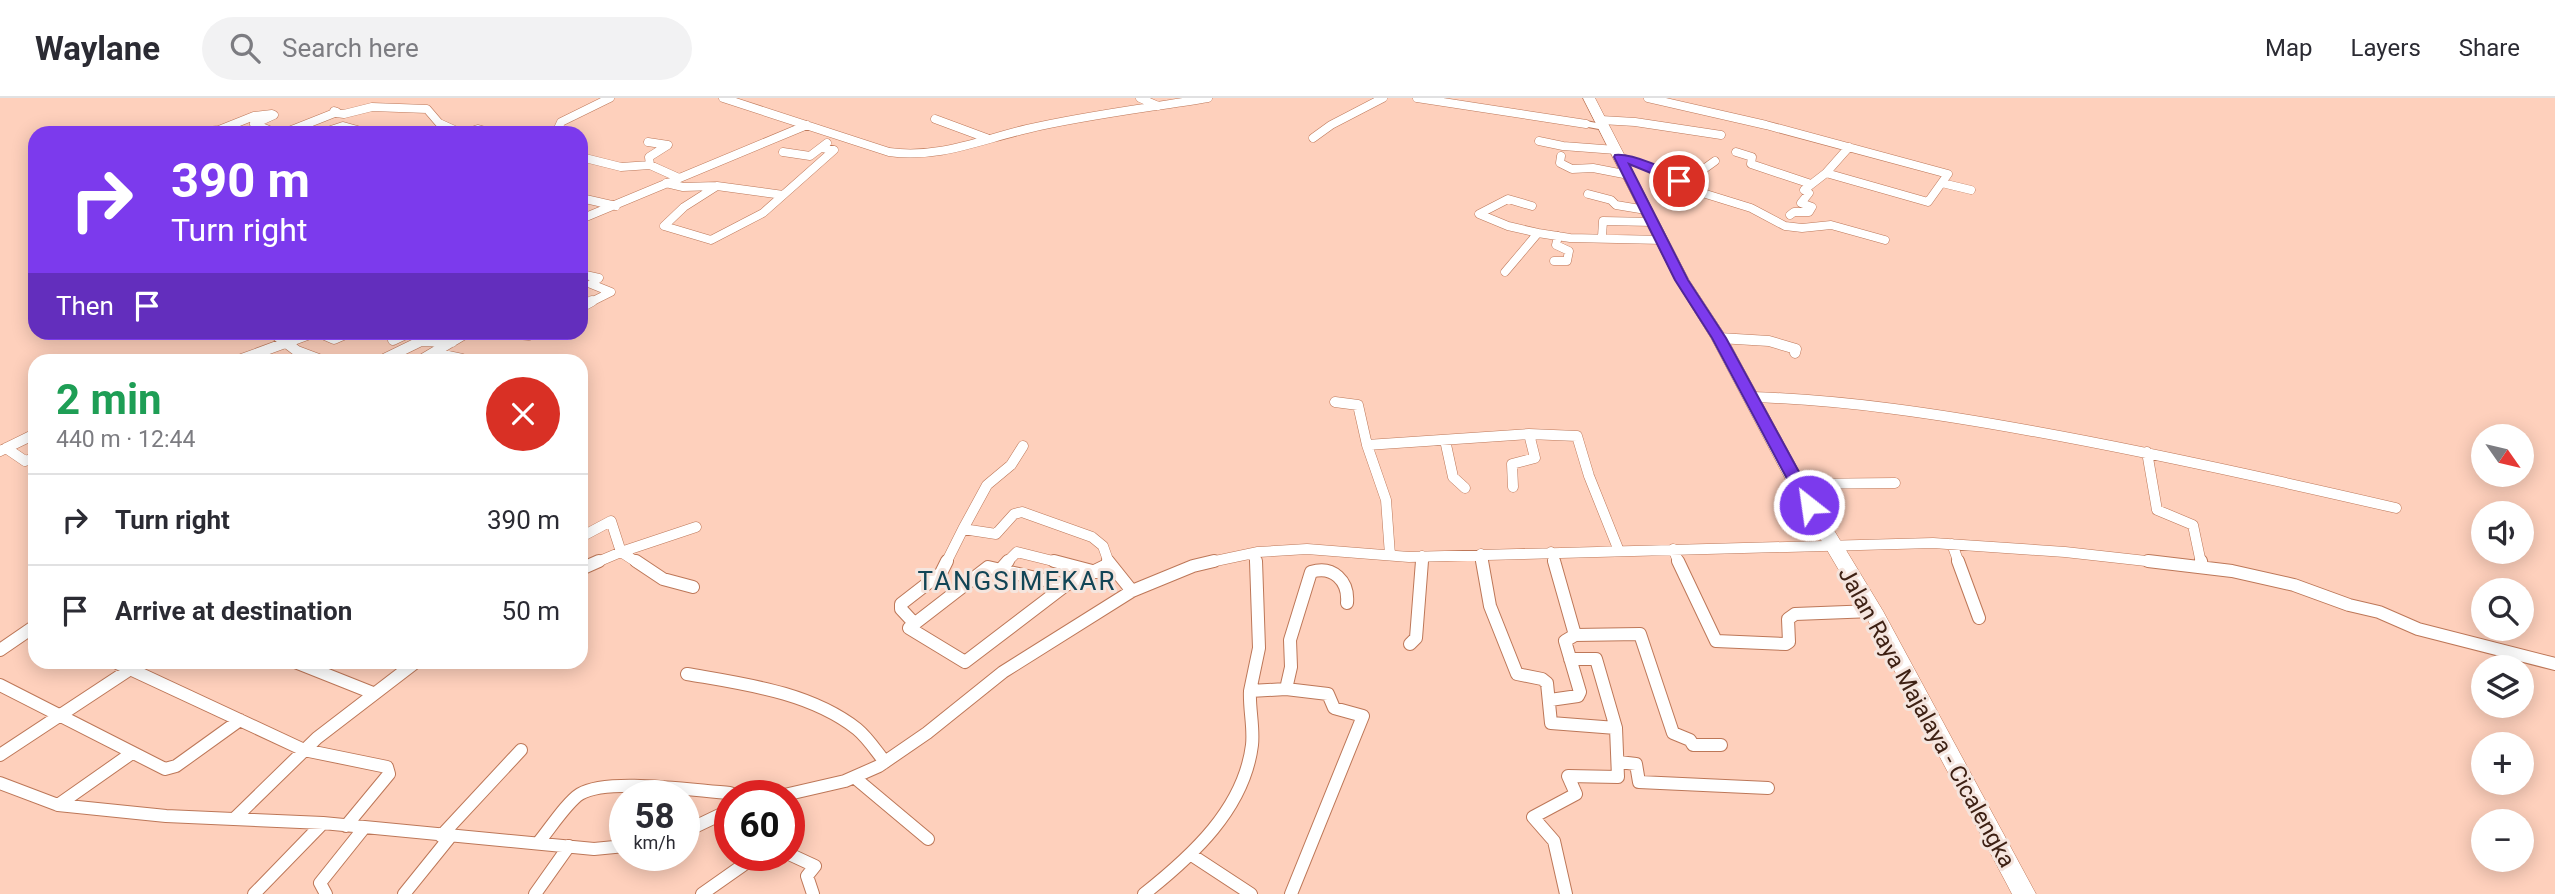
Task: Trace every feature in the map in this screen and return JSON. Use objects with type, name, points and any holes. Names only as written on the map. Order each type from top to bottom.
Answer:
[{"type":"main road","name":"Jalan Raya Majalaya - Cicalengka","points":[[1590,98],[1682,280],[1719,338],[1797,484],[1873,611],[2024,894]]},
{"type":"street","points":[[559,126],[561,122],[610,98]]},
{"type":"street","points":[[723,98],[905,154],[933,152],[1208,98]]},
{"type":"street","points":[[1140,98],[1158,106]]},
{"type":"street","points":[[1313,138],[1331,125],[1383,98]]},
{"type":"street","points":[[1417,98],[1586,124],[1635,122],[1721,135]]},
{"type":"street","points":[[1648,98],[1849,147],[1946,172],[1948,175],[1928,202],[1826,173]]},
{"type":"street","points":[[300,126],[335,111],[346,114],[372,107],[427,109],[439,123],[446,126]]},
{"type":"street","points":[[228,126],[254,116],[274,115],[254,124],[259,126]]},
{"type":"street","points":[[935,119],[989,139]]},
{"type":"street","points":[[588,216],[807,125]]},
{"type":"street","points":[[783,152],[810,156],[841,136]]},
{"type":"street","points":[[1539,141],[1660,171],[1703,194],[1751,208],[1785,226],[1797,228],[1831,225],[1885,240]]},
{"type":"street","points":[[648,142],[668,145],[649,157],[650,165]]},
{"type":"street","points":[[1790,215],[1794,212],[1808,212],[1812,207],[1801,203],[1810,193],[1804,190],[1826,173],[1849,147]]},
{"type":"street","points":[[717,186],[684,207],[665,226],[710,240],[763,213],[834,150],[822,148]]},
{"type":"street","points":[[1736,152],[1753,158],[1751,164],[1811,184]]},
{"type":"street","points":[[1561,156],[1561,164],[1577,170],[1622,162]]},
{"type":"street","points":[[588,159],[625,167],[650,165],[679,178]]},
{"type":"street","points":[[588,163],[594,160]]},
{"type":"street","points":[[1683,184],[1715,161]]},
{"type":"street","points":[[666,183],[683,187],[717,186],[783,195]]},
{"type":"street","points":[[1942,183],[1971,190]]},
{"type":"street","points":[[1588,194],[1611,200],[1615,205],[1649,216]]},
{"type":"street","points":[[1532,206],[1508,199],[1479,214],[1508,226],[1558,236],[1663,240]]},
{"type":"street","points":[[588,200],[616,206]]},
{"type":"street","points":[[1602,237],[1603,221],[1649,216]]},
{"type":"street","points":[[1505,272],[1538,233]]},
{"type":"street","points":[[1554,261],[1567,261],[1569,251],[1556,246],[1558,236]]},
{"type":"street","points":[[588,276],[599,278],[591,284],[611,292],[588,304]]},
{"type":"street","points":[[1719,338],[1793,346],[1796,349],[1795,354]]},
{"type":"street","points":[[283,340],[305,354]]},
{"type":"street","points":[[256,354],[295,340]]},
{"type":"street","points":[[434,353],[456,340]]},
{"type":"street","points":[[394,354],[421,341],[453,342]]},
{"type":"street","points":[[434,353],[439,354]]},
{"type":"street","points":[[1752,397],[1791,397],[1902,409],[2147,452],[2396,508]]},
{"type":"street","points":[[1335,402],[1358,405],[1367,445],[1386,500],[1390,555]]},
{"type":"street","points":[[1367,445],[1530,435],[1577,436],[1589,476],[1619,551]]},
{"type":"street","points":[[1513,487],[1512,464],[1535,458],[1530,435]]},
{"type":"street","points":[[3,450],[28,438]]},
{"type":"street","points":[[1445,440],[1453,477],[1465,488]]},
{"type":"street","points":[[914,623],[901,609],[901,604],[941,573],[987,485],[1011,465],[1023,446]]},
{"type":"street","points":[[3,450],[28,460]]},
{"type":"street","points":[[2147,452],[2157,510],[2193,525],[2202,567]]},
{"type":"street","points":[[1797,484],[1895,483]]},
{"type":"street","points":[[963,530],[996,534],[1014,514],[1022,512],[1092,537],[1103,546],[1110,564],[1132,591]]},
{"type":"street","points":[[588,533],[611,521],[621,552],[663,579],[693,587]]},
{"type":"street","points":[[588,566],[696,527]]},
{"type":"street","points":[[1952,544],[1979,618]]},
{"type":"street","points":[[805,790],[854,777],[885,762],[1003,672],[1132,591],[1193,566],[1253,553],[1307,549],[1422,556],[1952,544],[2065,552],[2232,571],[2294,585],[2348,605],[2379,612],[2413,627],[2555,664]]},
{"type":"street","points":[[1673,549],[1716,641],[1785,645],[1789,642],[1788,619],[1795,614],[1873,611]]},
{"type":"street","points":[[1323,570],[1330,551]]},
{"type":"street","points":[[1001,569],[1017,552],[1096,572]]},
{"type":"street","points":[[1551,552],[1574,635]]},
{"type":"street","points":[[1144,894],[1178,868],[1223,814],[1242,785],[1249,765],[1252,746],[1248,711],[1259,648],[1257,565],[1253,553]]},
{"type":"street","points":[[1481,554],[1490,606],[1517,674],[1545,681],[1553,725],[1616,728]]},
{"type":"street","points":[[1410,644],[1416,638],[1422,556]]},
{"type":"street","points":[[1066,585],[1001,569],[986,568],[909,629],[965,662],[1066,585],[1110,564]]},
{"type":"street","points":[[1286,690],[1291,667],[1290,640],[1311,572],[1323,570],[1346,583],[1349,590],[1347,603]]},
{"type":"street","points":[[0,650],[28,631]]},
{"type":"street","points":[[1550,700],[1580,694],[1565,640],[1574,635],[1640,634],[1673,733],[1690,740],[1693,745],[1721,745]]},
{"type":"street","points":[[1566,894],[1555,841],[1533,817],[1576,794],[1568,776],[1619,776],[1616,728],[1596,659],[1570,659]]},
{"type":"street","points":[[0,755],[130,669]]},
{"type":"street","points":[[144,669],[304,750],[389,769],[390,774],[346,826]]},
{"type":"street","points":[[312,669],[373,694]]},
{"type":"street","points":[[234,819],[304,750],[407,669]]},
{"type":"street","points":[[687,674],[783,694],[827,712],[857,730],[885,762]]},
{"type":"street","points":[[0,685],[161,768],[172,768],[240,720]]},
{"type":"street","points":[[1250,691],[1286,690],[1328,694],[1334,708],[1363,716],[1291,894]]},
{"type":"street","points":[[404,894],[445,836],[521,750]]},
{"type":"street","points":[[58,805],[132,753]]},
{"type":"street","points":[[1619,762],[1636,764],[1639,782],[1768,788]]},
{"type":"street","points":[[854,777],[928,839]]},
{"type":"street","points":[[0,783],[58,805],[323,823],[594,849],[609,848]]},
{"type":"street","points":[[538,843],[579,794],[586,791],[625,787],[714,792]]},
{"type":"street","points":[[254,894],[323,823]]},
{"type":"street","points":[[326,894],[320,883],[364,828]]},
{"type":"street","points":[[535,894],[569,846]]},
{"type":"street","points":[[1190,854],[1251,894]]},
{"type":"street","points":[[805,861],[816,866],[807,876],[813,894]]},
{"type":"street","points":[[706,893],[736,871]]},
{"type":"district","name":"TANGSIMEKAR","points":[[1017,581]]},
{"type":"route","points":[[1679,181],[1660,171],[1619,157],[1682,280],[1719,338],[1809,505]]}]
